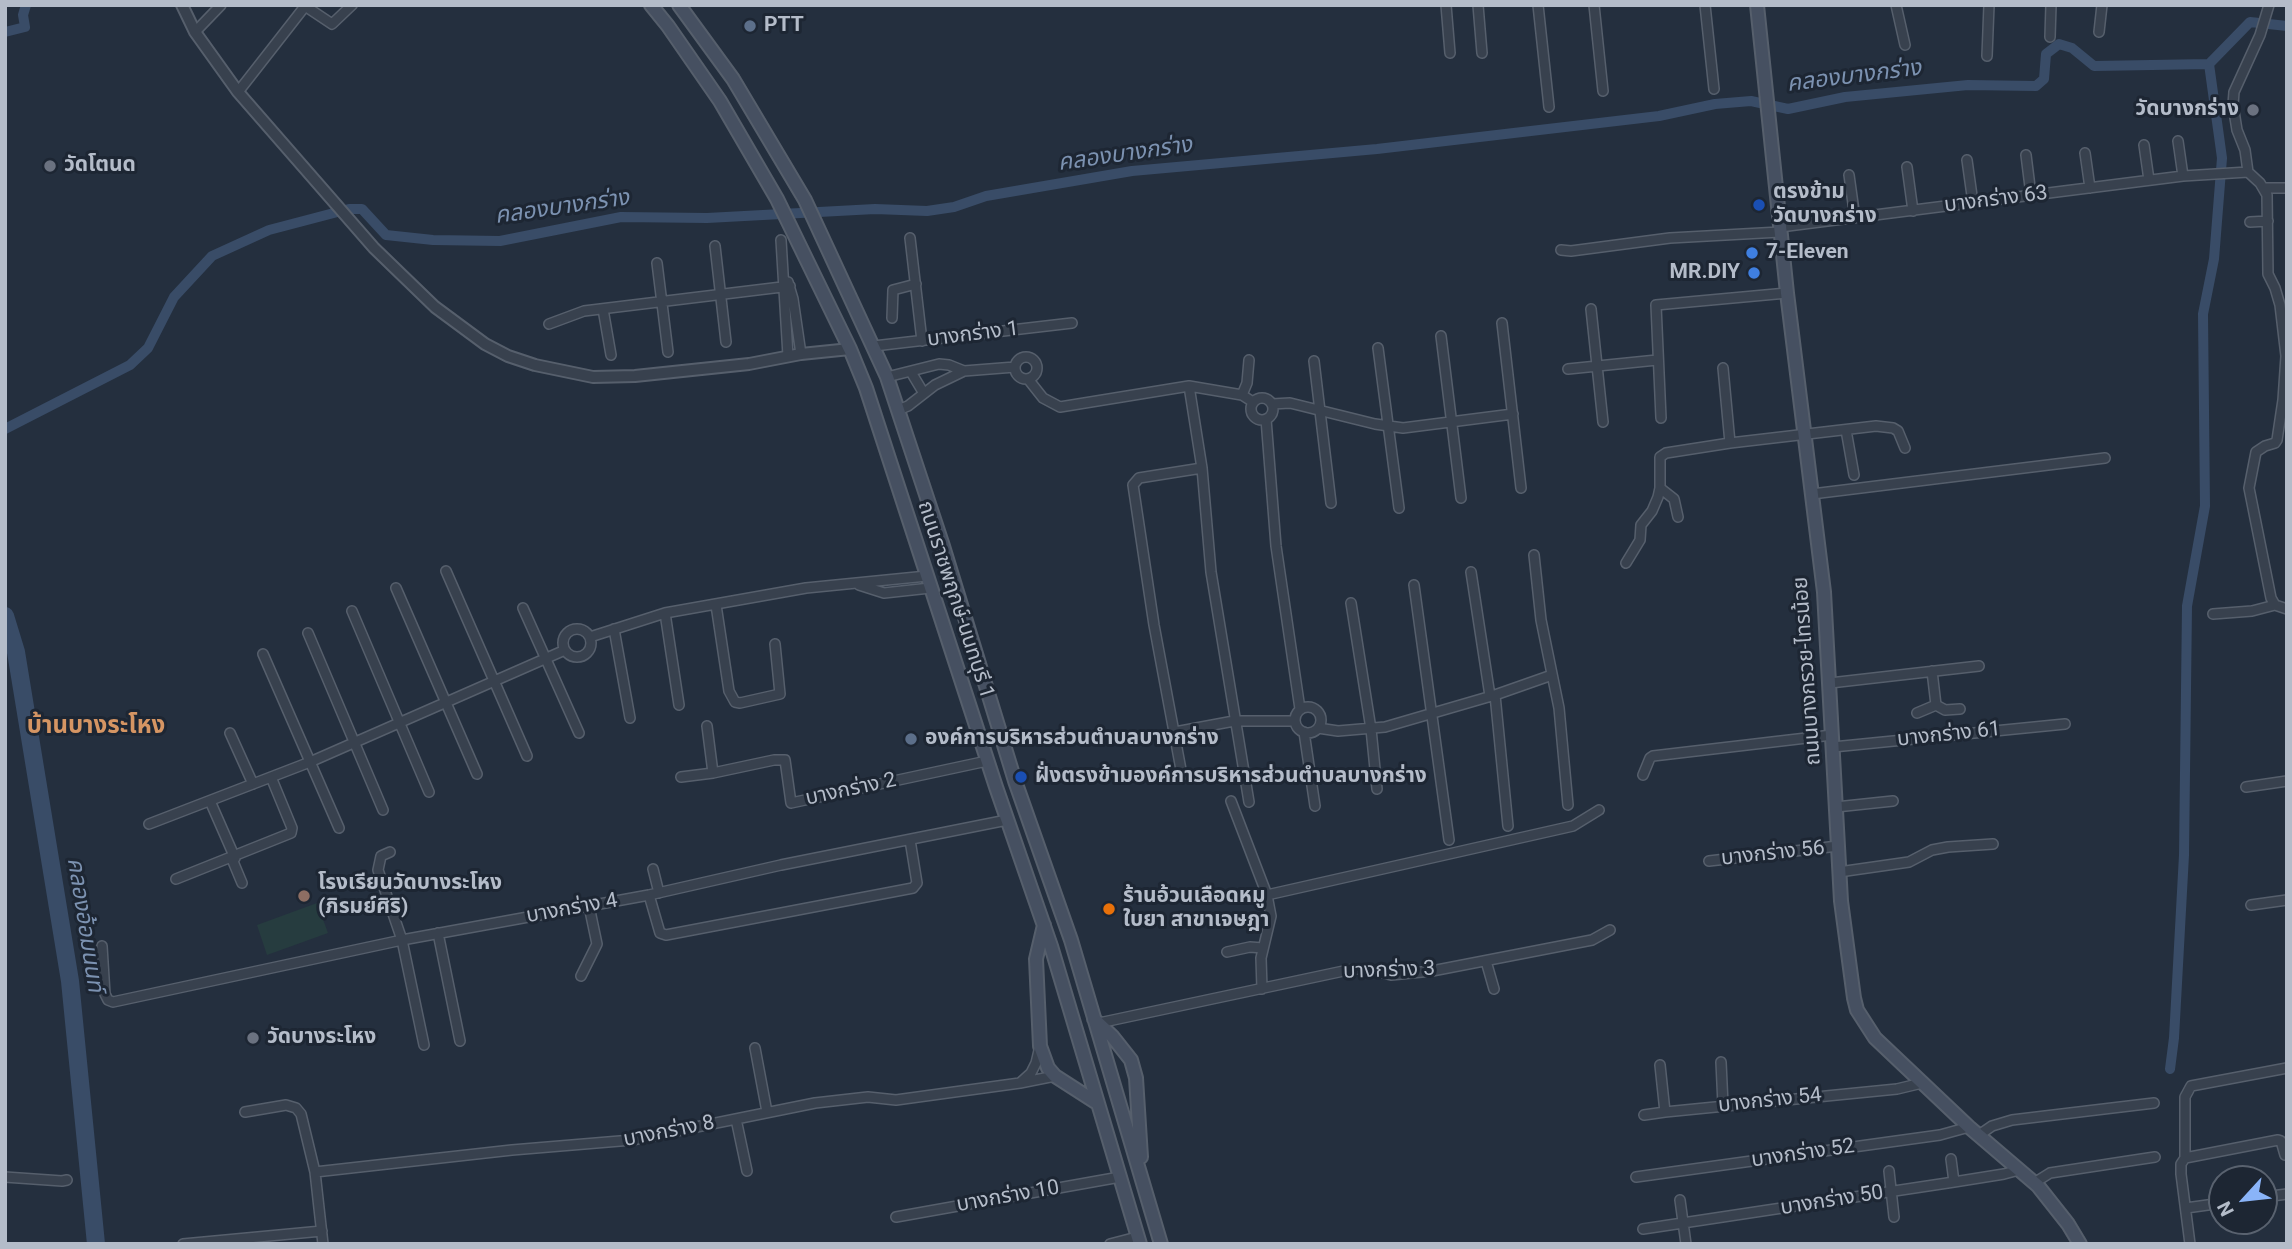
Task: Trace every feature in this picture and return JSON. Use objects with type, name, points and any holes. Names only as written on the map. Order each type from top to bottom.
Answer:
[{"type":"main road","name":"ถนนราชพฤกษ์-นนทบุรี 1","points":[[651,5],[720,101],[777,199],[850,349],[1044,925],[1139,1240]]},
{"type":"main road","name":"ถนนราชพฤกษ์-นนทบุรี 1","points":[[679,5],[733,79],[805,200],[887,377],[1014,779],[1071,940],[1161,1244]]},
{"type":"main road","name":"ถนนบางกรวย-ไทรน้อย","points":[[1757,5],[1787,293],[1824,592],[1839,872],[1847,951],[1857,1010],[1875,1038],[2034,1183],[2059,1212],[2080,1244]]},
{"type":"main road","points":[[1044,925],[1036,971],[1040,1046],[1048,1068],[1055,1076],[1097,1103]]},
{"type":"main road","points":[[1096,1021],[1131,1059],[1136,1078],[1143,1185]]},
{"type":"street","points":[[182,5],[195,32],[238,92],[401,276],[466,332],[508,356],[535,365],[593,377],[635,376],[749,364],[801,354],[850,349]]},
{"type":"street","points":[[195,32],[221,5]]},
{"type":"street","points":[[238,92],[305,5],[332,24],[352,5]]},
{"type":"street","points":[[1446,5],[1450,53]]},
{"type":"street","points":[[1478,5],[1482,53]]},
{"type":"street","points":[[1538,5],[1549,107]]},
{"type":"street","points":[[1594,5],[1603,92]]},
{"type":"street","points":[[1705,5],[1714,89]]},
{"type":"street","points":[[1896,5],[1905,45]]},
{"type":"street","points":[[1987,55],[1990,5]]},
{"type":"street","points":[[2050,37],[2051,5]]},
{"type":"street","points":[[2099,32],[2102,5]]},
{"type":"street","points":[[2269,5],[2260,35],[2234,92],[2233,105],[2248,172],[2265,188],[2268,199],[2268,274],[2280,305],[2286,356],[2277,440],[2256,452],[2249,488],[2271,598],[2275,605]]},
{"type":"street","points":[[2178,141],[2183,176]]},
{"type":"street","points":[[2144,145],[2149,180]]},
{"type":"street","points":[[2085,153],[2090,188]]},
{"type":"street","points":[[2026,155],[2031,195]]},
{"type":"street","points":[[1967,160],[1973,203]]},
{"type":"street","points":[[1907,167],[1913,211]]},
{"type":"street","name":"บางกร่าง 63","points":[[1561,250],[1780,230],[2149,180],[2248,172]]},
{"type":"street","points":[[1849,175],[1855,218]]},
{"type":"street","points":[[2265,188],[2287,188]]},
{"type":"street","points":[[2250,222],[2267,221]]},
{"type":"street","points":[[909,238],[922,341]]},
{"type":"street","points":[[781,240],[784,275],[801,354]]},
{"type":"street","points":[[715,246],[726,342]]},
{"type":"street","points":[[657,263],[668,352]]},
{"type":"street","points":[[892,318],[893,290],[916,284]]},
{"type":"street","points":[[786,286],[788,356]]},
{"type":"street","points":[[549,324],[572,315],[603,309],[786,286]]},
{"type":"street","points":[[1661,418],[1654,308],[1658,304],[1787,293]]},
{"type":"street","points":[[603,309],[611,355]]},
{"type":"street","points":[[1591,309],[1603,422]]},
{"type":"street","name":"บางกร่าง 1","points":[[874,346],[1072,323]]},
{"type":"street","points":[[1502,323],[1521,488]]},
{"type":"street","points":[[1441,336],[1461,498]]},
{"type":"street","points":[[1378,348],[1399,508]]},
{"type":"street","points":[[898,410],[908,406],[922,392],[964,371],[1015,366],[1021,358],[1028,357],[1034,359],[1038,369],[1034,376],[1028,379]]},
{"type":"street","points":[[1242,395],[1247,383],[1249,360]]},
{"type":"street","points":[[1314,360],[1331,503]]},
{"type":"street","points":[[1568,369],[1657,360]]},
{"type":"street","points":[[887,377],[939,364],[964,371]]},
{"type":"street","points":[[1015,366],[1019,376],[1028,379],[1043,398],[1060,407],[1189,386],[1242,395],[1253,402]]},
{"type":"street","points":[[1723,369],[1730,443]]},
{"type":"street","points":[[911,372],[922,392]]},
{"type":"street","points":[[1189,386],[1202,468],[1211,572],[1249,802]]},
{"type":"street","points":[[1272,404],[1272,413],[1266,419],[1253,415],[1253,402],[1261,398],[1272,404],[1290,403],[1318,408],[1389,427],[1403,428],[1513,414]]},
{"type":"street","points":[[1266,419],[1276,546],[1300,709],[1295,721],[1299,730],[1304,733],[1314,732],[1318,728],[1320,717],[1317,711],[1312,708],[1300,709]]},
{"type":"street","points":[[1626,563],[1640,540],[1642,525],[1652,511],[1660,488],[1659,463],[1662,455],[1730,443],[1876,426],[1893,428],[1901,436],[1905,448]]},
{"type":"street","points":[[1846,430],[1853,475]]},
{"type":"street","points":[[1812,494],[2105,458]]},
{"type":"street","points":[[1182,775],[1154,625],[1133,485],[1139,478],[1202,468]]},
{"type":"street","points":[[1660,488],[1674,499],[1678,517]]},
{"type":"street","points":[[1534,555],[1541,620],[1559,708],[1568,804]]},
{"type":"street","points":[[446,571],[527,756]]},
{"type":"street","points":[[1471,572],[1493,696],[1508,826]]},
{"type":"street","points":[[590,637],[665,613],[806,588],[854,583],[884,593],[929,582]]},
{"type":"street","points":[[1413,585],[1449,840]]},
{"type":"street","points":[[396,588],[477,774]]},
{"type":"street","points":[[1351,603],[1371,729],[1377,789]]},
{"type":"street","points":[[2213,614],[2252,611],[2275,605],[2287,609]]},
{"type":"street","points":[[716,606],[729,691],[735,702],[780,694],[775,644]]},
{"type":"street","points":[[523,608],[579,733]]},
{"type":"street","points":[[352,611],[429,792]]},
{"type":"street","points":[[665,613],[679,705]]},
{"type":"street","points":[[614,629],[629,718]]},
{"type":"street","points":[[570,630],[584,630],[590,637],[591,648],[584,656],[573,657],[565,650],[563,641],[570,630]]},
{"type":"street","points":[[308,633],[383,810]]},
{"type":"street","points":[[149,824],[310,762],[565,650]]},
{"type":"street","points":[[263,654],[339,828]]},
{"type":"street","points":[[1830,683],[1979,666]]},
{"type":"street","points":[[1932,671],[1936,705]]},
{"type":"street","points":[[1318,728],[1338,731],[1371,729],[1431,715],[1552,675]]},
{"type":"street","points":[[1936,705],[1945,710],[1960,709]]},
{"type":"street","points":[[1917,713],[1936,705]]},
{"type":"street","points":[[1175,732],[1234,721],[1295,721]]},
{"type":"street","name":"บางกร่าง 61","points":[[1643,775],[1653,756],[2065,724]]},
{"type":"street","points":[[681,777],[713,773],[707,726]]},
{"type":"street","points":[[230,733],[253,785]]},
{"type":"street","points":[[1304,733],[1315,806]]},
{"type":"street","name":"บางกร่าง 2","points":[[713,773],[785,760],[791,803],[987,761]]},
{"type":"street","points":[[176,880],[290,833],[292,828],[271,777]]},
{"type":"street","points":[[2246,787],[2287,781]]},
{"type":"street","points":[[210,801],[242,883]]},
{"type":"street","points":[[1231,801],[1267,895],[1271,916],[1263,948],[1262,989]]},
{"type":"street","points":[[1836,807],[1893,801]]},
{"type":"street","points":[[1267,895],[1573,826],[1599,810]]},
{"type":"street","name":"บางกร่าง 4","points":[[102,946],[105,994],[113,1002],[402,940],[654,894],[781,865],[1007,820]]},
{"type":"street","points":[[653,869],[660,933],[666,935],[913,888],[917,883],[910,840]]},
{"type":"street","points":[[1839,872],[1909,862],[1932,850],[1948,847],[1993,844]]},
{"type":"street","name":"บางกร่าง 56","points":[[1709,861],[1838,846]]},
{"type":"street","points":[[390,852],[381,856],[378,870],[402,940],[424,1045]]},
{"type":"street","points":[[2251,905],[2287,900]]},
{"type":"street","points":[[582,976],[597,944],[589,906]]},
{"type":"street","name":"บางกร่าง 3","points":[[1096,1021],[1353,970],[1367,969],[1401,975],[1486,961],[1592,940],[1610,930]]},
{"type":"street","points":[[438,933],[460,1041]]},
{"type":"street","points":[[1227,952],[1250,947],[1263,948]]},
{"type":"street","points":[[1486,961],[1494,989]]},
{"type":"street","points":[[1114,1038],[1119,1023],[1126,1017]]},
{"type":"street","points":[[1020,1083],[1031,1073],[1040,1046]]},
{"type":"street","points":[[755,1048],[767,1112]]},
{"type":"street","points":[[1721,1062],[1723,1105]]},
{"type":"street","points":[[1660,1065],[1665,1112]]},
{"type":"street","points":[[2190,1244],[2181,1164],[2185,1158],[2185,1097],[2191,1086],[2287,1069]]},
{"type":"street","name":"บางกร่าง 8","points":[[316,1172],[512,1150],[632,1140],[838,1100],[868,1097],[896,1100],[1055,1076]]},
{"type":"street","name":"บางกร่าง 54","points":[[1644,1115],[1897,1089],[1922,1083]]},
{"type":"street","name":"บางกร่าง 52","points":[[1636,1177],[1974,1131],[2012,1120],[2154,1103]]},
{"type":"street","points":[[245,1112],[286,1105],[299,1110],[316,1172],[323,1244]]},
{"type":"street","points":[[736,1119],[747,1171]]},
{"type":"street","points":[[2185,1158],[2278,1140],[2286,1155]]},
{"type":"street","points":[[2034,1183],[2050,1173],[2155,1157]]},
{"type":"street","points":[[1951,1159],[1954,1182]]},
{"type":"street","name":"บางกร่าง 50","points":[[1643,1229],[2019,1170]]},
{"type":"street","points":[[1889,1171],[1895,1217]]},
{"type":"street","points":[[5,1177],[66,1180]]},
{"type":"street","name":"บางกร่าง 10","points":[[896,1217],[1120,1177]]},
{"type":"street","points":[[1680,1200],[1686,1244]]},
{"type":"street","points":[[2186,1208],[2208,1205]]},
{"type":"street","points":[[183,1244],[322,1231]]},
{"type":"street","points":[[1110,1244],[1139,1240]]},
{"type":"green space","points":[[317,903],[328,933],[267,955],[257,925]]},
{"type":"waterway","points":[[5,32],[25,27],[23,15],[26,5]]},
{"type":"waterway","name":"คลองบางกร่าง","points":[[5,429],[130,365],[148,348],[174,297],[212,256],[269,230],[349,209],[362,209],[386,235],[433,240],[500,241],[621,217],[707,218],[875,209],[927,211],[954,207],[986,196],[1132,171],[1377,149],[1659,116],[1715,104],[1751,101],[1788,109],[1845,97],[1968,85],[2036,86],[2044,79],[2046,54],[2059,44],[2072,48],[2094,66],[2209,64],[2250,22],[2287,26]]},
{"type":"waterway","points":[[2170,1069],[2184,855],[2187,606],[2205,506],[2203,314],[2214,259],[2222,158],[2209,64]]},
{"type":"waterway","name":"คลองอ้อมนนท์","points":[[5,616],[16,652],[70,981],[96,1244]]},
{"type":"place","name":"PTT","points":[[750,26]]},
{"type":"place","name":"วัดบางกร่าง","points":[[2253,110]]},
{"type":"place","name":"วัดโตนด","points":[[50,166]]},
{"type":"place","name":"ตรงข้าม วัดบางกร่าง","points":[[1759,205]]},
{"type":"place","name":"7-Eleven","points":[[1752,253]]},
{"type":"place","name":"MR.DIY","points":[[1754,273]]},
{"type":"place","name":"องค์การบริหารส่วนตำบลบางกร่าง","points":[[911,739]]},
{"type":"place","name":"ฝั่งตรงข้ามองค์การบริหารส่วนตำบลบางกร่าง","points":[[1021,777]]},
{"type":"place","name":"โรงเรียนวัดบางระโหง (ภิรมย์ศิริ)","points":[[304,896]]},
{"type":"place","name":"ร้านอ้วนเลือดหมู ใบยา สาขาเจษฎา","points":[[1109,909]]},
{"type":"place","name":"วัดบางระโหง","points":[[253,1038]]},
{"type":"district","name":"บ้านบางระโหง","points":[[96,727]]}]
